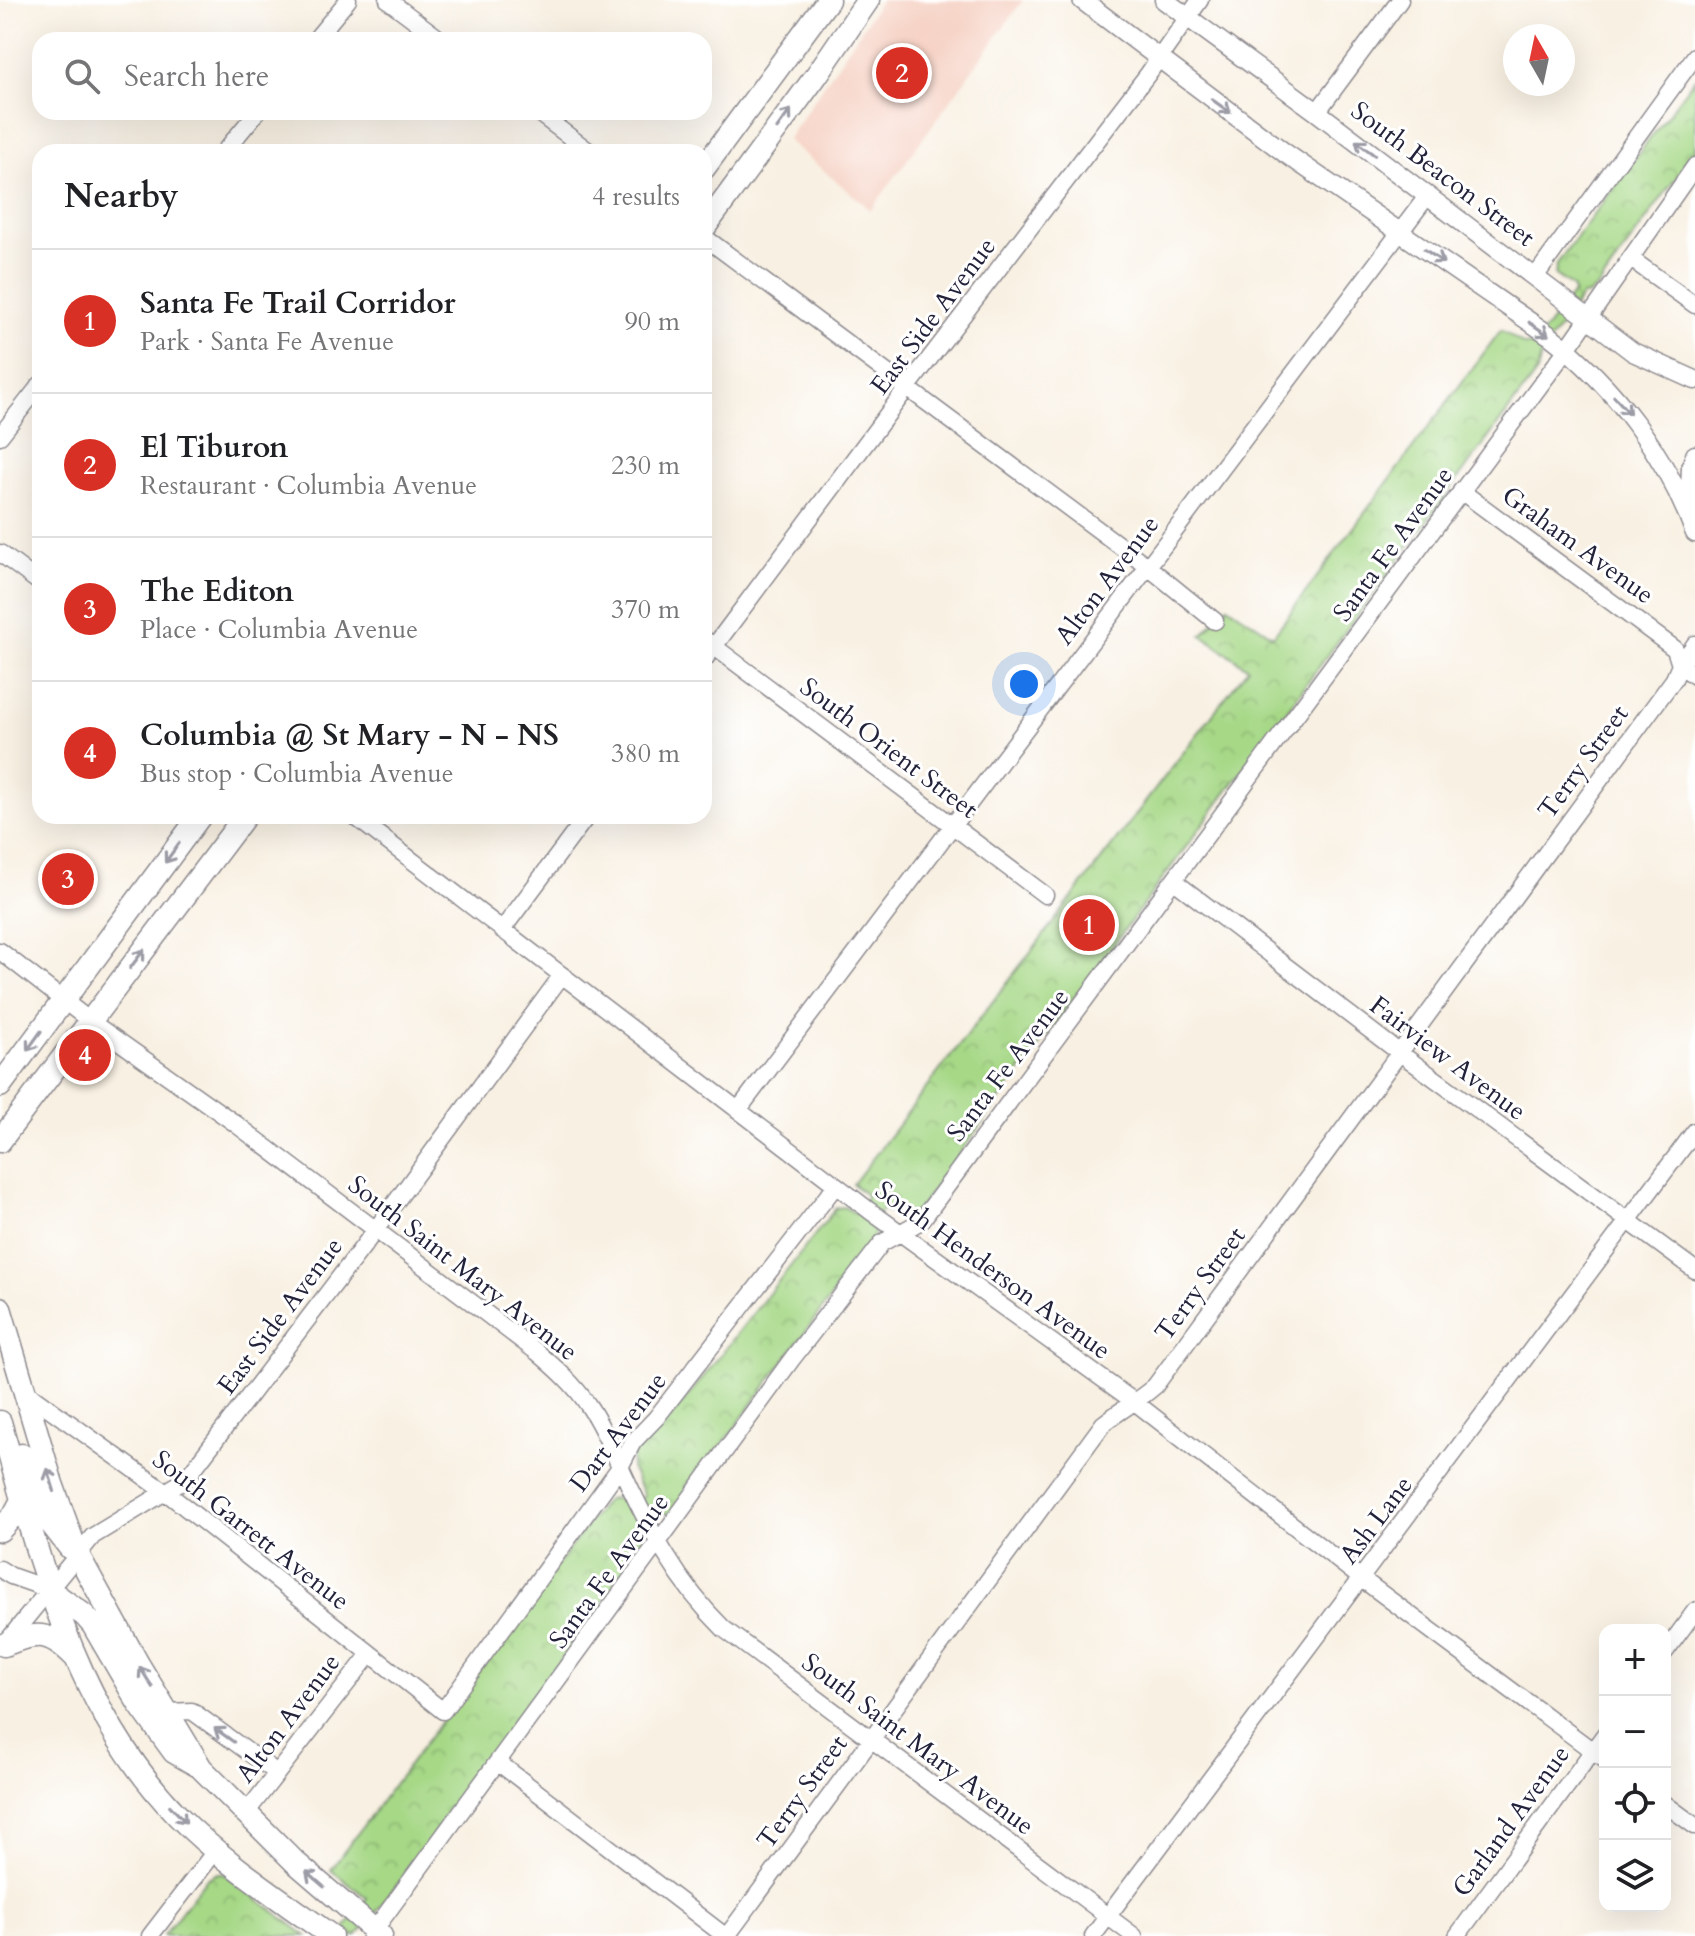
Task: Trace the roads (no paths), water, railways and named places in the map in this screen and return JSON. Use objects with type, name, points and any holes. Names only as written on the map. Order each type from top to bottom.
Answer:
[{"type":"main road","points":[[712,157],[828,0]]},
{"type":"main road","points":[[712,217],[868,0]]},
{"type":"main road","points":[[0,1086],[8,1069],[64,1000],[194,824]]},
{"type":"main road","points":[[0,1141],[239,824]]},
{"type":"main road","points":[[0,1308],[52,1484],[77,1553],[167,1712],[201,1768],[295,1862],[375,1934]]},
{"type":"main road","points":[[2,1430],[22,1455],[49,1521],[67,1546],[77,1553]]},
{"type":"main road","points":[[2,1430],[48,1589],[75,1657],[108,1723],[148,1781],[178,1817],[216,1850],[331,1936]]},
{"type":"main road","points":[[0,1530],[21,1502]]},
{"type":"main road","points":[[48,1589],[93,1625],[139,1704],[174,1752],[201,1768]]},
{"type":"main road","points":[[2,1647],[34,1634],[44,1635],[56,1639],[75,1657]]},
{"type":"street","points":[[322,32],[348,0]]},
{"type":"street","points":[[388,0],[430,32]]},
{"type":"street","points":[[1082,0],[1285,153],[1567,349],[1634,418],[1692,525]]},
{"type":"street","name":"South Beacon Street","points":[[1164,0],[1428,195],[1633,352],[1695,380]]},
{"type":"street","name":"East Side Avenue","points":[[712,642],[1159,60],[1200,0]]},
{"type":"street","points":[[1317,112],[1400,0]]},
{"type":"street","points":[[1535,277],[1695,56]]},
{"type":"street","points":[[231,144],[250,120]]},
{"type":"street","points":[[548,120],[579,144]]},
{"type":"street","name":"Santa Fe Avenue","points":[[375,1934],[792,1359],[882,1243],[921,1221],[1589,320],[1695,166]]},
{"type":"street","name":"Alton Avenue","points":[[739,1109],[1428,195]]},
{"type":"street","points":[[712,243],[1147,566],[1215,621]]},
{"type":"street","points":[[1631,259],[1695,305]]},
{"type":"street","points":[[0,436],[32,395]]},
{"type":"street","points":[[1692,525],[1691,466],[1695,455]]},
{"type":"street","name":"Graham Avenue","points":[[1461,491],[1675,649],[1680,665],[1695,676]]},
{"type":"street","points":[[0,553],[32,577]]},
{"type":"street","name":"Terry Street","points":[[726,1936],[1103,1424],[1118,1411],[1136,1403],[1155,1386],[1674,679],[1695,644]]},
{"type":"street","name":"South Orient Street","points":[[712,653],[1045,895]]},
{"type":"street","name":"South Henderson Avenue","points":[[364,824],[836,1185],[1136,1403],[1362,1579],[1599,1755]]},
{"type":"street","points":[[502,930],[581,824]]},
{"type":"street","name":"Fairview Avenue","points":[[1174,881],[1400,1053],[1695,1270]]},
{"type":"street","name":"South Saint Mary Avenue","points":[[0,951],[90,1021],[236,1124],[564,1375],[609,1441],[658,1544],[700,1606],[724,1629],[1134,1936]]},
{"type":"street","name":"East Side Avenue","points":[[2,1647],[93,1536],[185,1480],[562,975]]},
{"type":"street","name":"Ash Lane","points":[[1093,1936],[1695,1131]]},
{"type":"street","name":"Dart Avenue","points":[[443,1711],[620,1467],[633,1442],[656,1418],[836,1185]]},
{"type":"street","name":"South Garrett Avenue","points":[[25,1391],[167,1493],[443,1711]]},
{"type":"street","points":[[0,1569],[48,1589]]},
{"type":"street","points":[[1671,1644],[1695,1611]]},
{"type":"street","name":"Alton Avenue","points":[[246,1813],[370,1654]]},
{"type":"street","points":[[167,1712],[192,1711],[277,1773]]},
{"type":"street","name":"Garland Avenue","points":[[1457,1936],[1599,1755]]},
{"type":"street","points":[[499,1763],[726,1936]]},
{"type":"street","points":[[1671,1808],[1695,1826]]},
{"type":"street","points":[[150,1936],[216,1850]]},
{"type":"place","name":"El Tiburon","points":[[902,73]]},
{"type":"place","name":"The Editon","points":[[68,879]]},
{"type":"place","name":"Santa Fe Trail Corridor","points":[[1089,925]]},
{"type":"place","name":"Columbia @ St Mary - N - NS","points":[[85,1055]]}]
